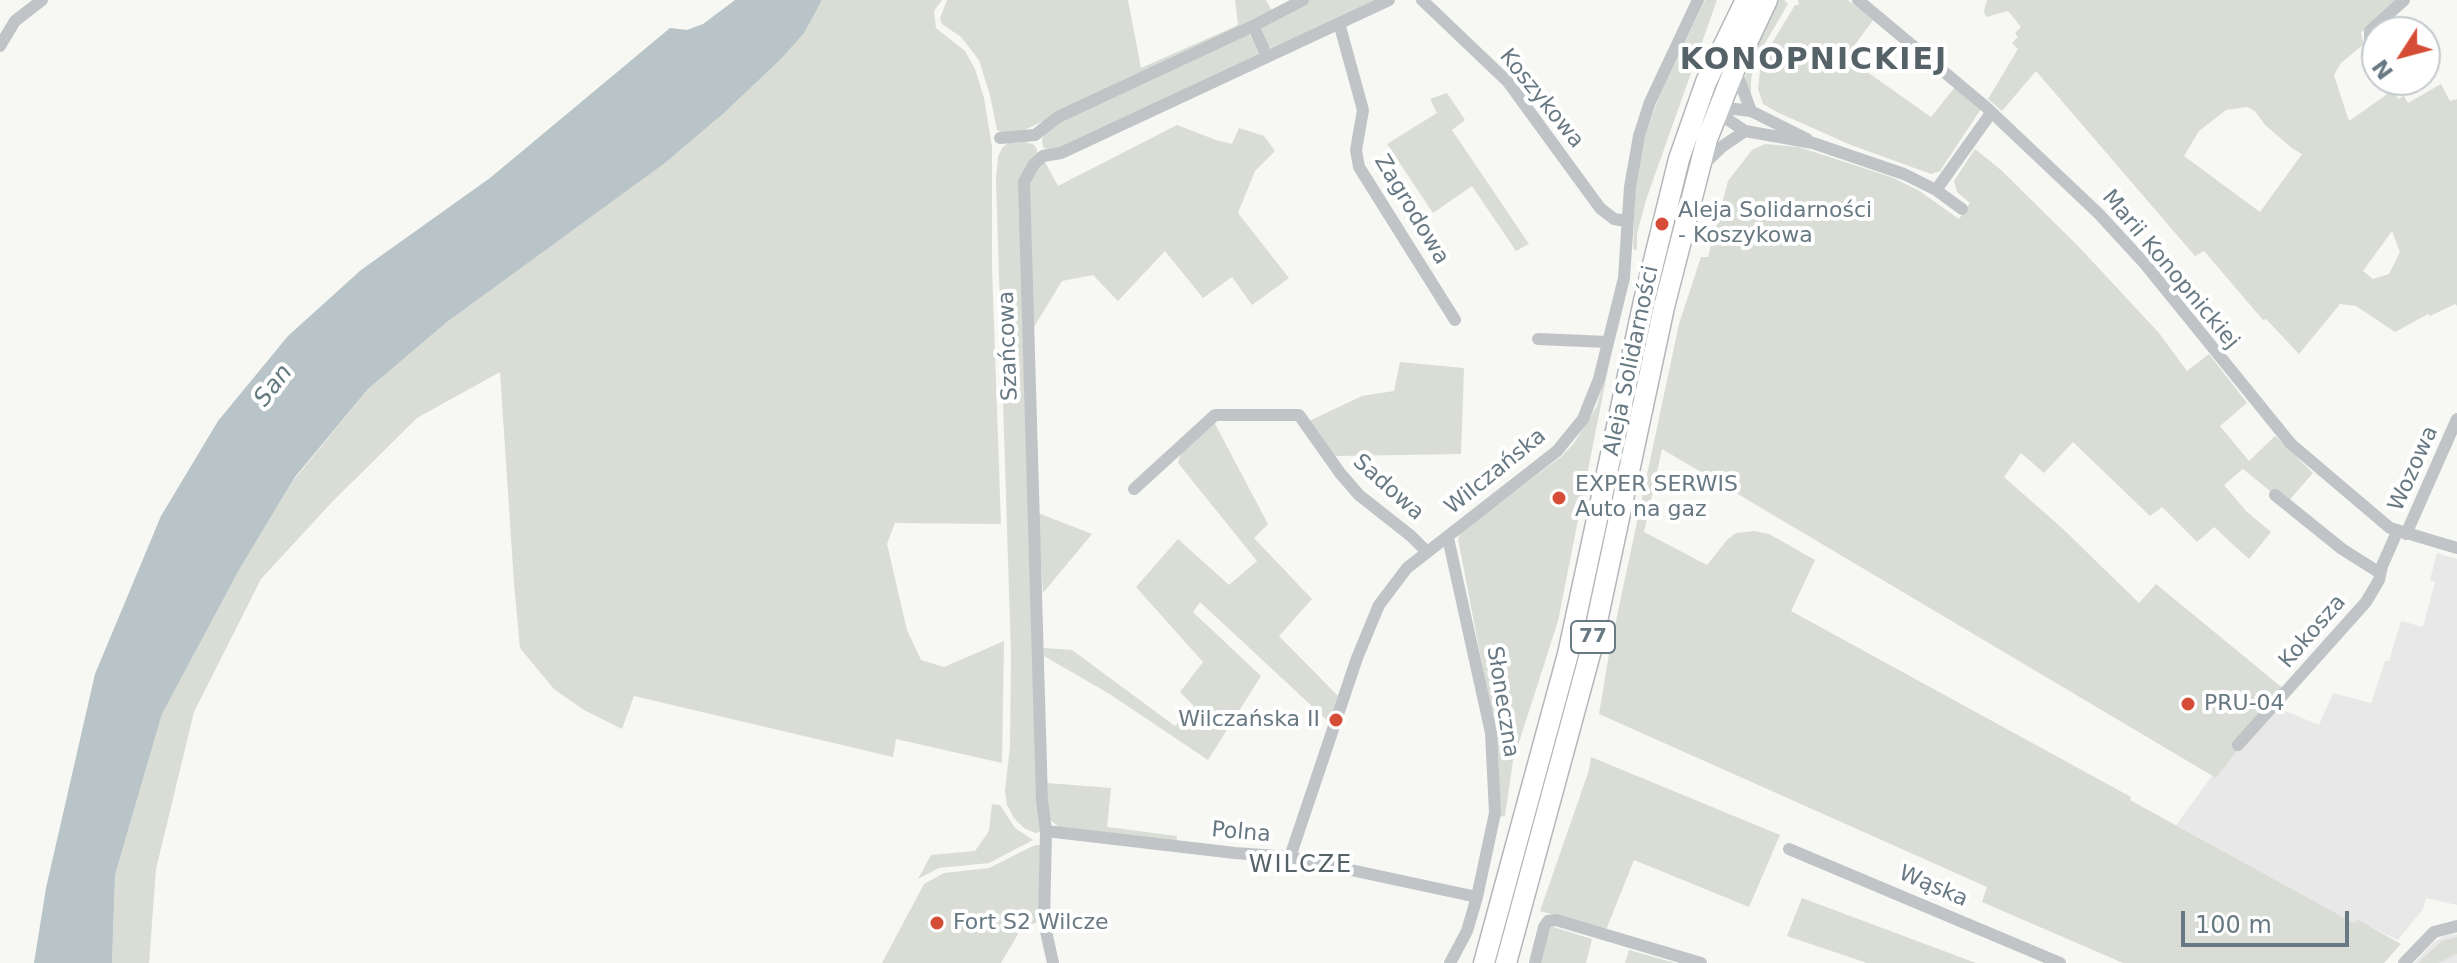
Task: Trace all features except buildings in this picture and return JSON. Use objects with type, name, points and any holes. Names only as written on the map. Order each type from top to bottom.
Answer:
[{"type":"highway","name":"Aleja Solidarności","points":[[1484,963],[1568,654],[1644,301],[1676,172],[1698,104],[1746,0]]},
{"type":"highway","name":"Aleja Solidarności","points":[[1506,963],[1590,654],[1664,307],[1702,166],[1717,112],[1767,0]]},
{"type":"street","points":[[0,46],[15,21],[42,0]]},
{"type":"street","points":[[1000,138],[1035,135],[1058,117],[1303,0]]},
{"type":"street","points":[[1035,135],[1043,156],[1061,153],[1389,0]]},
{"type":"street","name":"Koszykowa","points":[[1422,0],[1508,82],[1600,208],[1614,219],[1627,221]]},
{"type":"street","name":"WiIczańska","points":[[1290,857],[1369,626],[1391,587],[1426,551],[1448,538],[1557,451],[1583,419],[1592,398],[1624,278],[1632,170],[1643,121],[1698,0]]},
{"type":"street","name":"Marii Konopnickiej","points":[[1858,0],[1991,113],[2099,214],[2145,264],[2291,444],[2402,533],[2457,548]]},
{"type":"street","points":[[2386,16],[2404,0]]},
{"type":"street","name":"Zagrodowa","points":[[1339,23],[1363,110],[1356,150],[1359,167],[1455,320]]},
{"type":"street","points":[[1253,26],[1267,56]]},
{"type":"street","points":[[1735,68],[1751,111]]},
{"type":"street","points":[[1698,104],[1717,112],[1745,131],[1813,143],[1904,174],[1936,190],[1962,209]]},
{"type":"street","points":[[1717,112],[1735,109],[1751,111],[1813,143]]},
{"type":"street","points":[[1936,190],[1991,113]]},
{"type":"street","points":[[1702,166],[1745,131]]},
{"type":"street","name":"Szańcowa","points":[[1043,156],[1034,164],[1024,182],[1042,800],[1046,831],[1044,922],[1053,963]]},
{"type":"street","points":[[1538,339],[1608,342]]},
{"type":"street","name":"Sadowa","points":[[1134,489],[1215,415],[1299,415],[1359,495],[1426,551]]},
{"type":"street","name":"Wozowa","points":[[2402,533],[2457,419]]},
{"type":"street","points":[[2275,495],[2342,549],[2380,573]]},
{"type":"street","name":"Kokosza","points":[[2238,745],[2360,610],[2374,591],[2380,573],[2402,533]]},
{"type":"street","name":"Słoneczna","points":[[1448,538],[1491,733],[1495,813],[1467,931],[1450,963]]},
{"type":"street","name":"Polna","points":[[1046,831],[1290,857],[1477,897]]},
{"type":"street","name":"Wąska","points":[[1789,849],[2060,963]]},
{"type":"street","points":[[1535,963],[1544,927],[1548,921],[1556,920],[1701,963]]},
{"type":"street","points":[[2404,963],[2434,932],[2457,926]]},
{"type":"shaded area","points":[[822,0],[942,0],[934,11],[936,28],[965,51],[975,69],[984,98],[992,147],[992,267],[1001,524],[895,523],[887,544],[907,630],[921,660],[944,667],[1004,641],[1002,763],[896,739],[893,757],[634,696],[622,729],[584,710],[554,689],[520,648],[500,372],[417,418],[333,501],[261,579],[194,712],[156,869],[149,963],[112,963],[115,875],[162,714],[239,570],[293,481],[368,389],[447,322],[665,163],[724,113],[781,59],[803,33]]},
{"type":"shaded area","points":[[947,0],[1128,0],[1141,68],[1238,25],[1235,0],[1266,0],[1272,11],[1016,134],[1005,134],[997,130],[979,60],[961,37],[942,24],[940,18]]},
{"type":"shaded area","points":[[1308,0],[1380,0],[1272,48],[1263,43],[1260,27]]},
{"type":"shaded area","points":[[1705,0],[1717,0],[1646,200],[1637,234],[1637,250],[1633,249],[1635,193],[1643,142],[1659,97]]},
{"type":"shaded area","points":[[1776,0],[1784,0],[1788,4],[1754,62],[1751,98],[1745,79],[1747,60]]},
{"type":"shaded area","points":[[1798,0],[1848,0],[1873,20],[1846,57],[1931,117],[1955,87],[1981,109],[1940,171],[1931,174],[1851,145],[1763,104],[1758,89],[1761,61],[1795,5],[1799,5]]},
{"type":"shaded area","points":[[1987,0],[2396,0],[2379,16],[2361,16],[2361,46],[2341,63],[2334,75],[2349,121],[2384,96],[2396,96],[2398,99],[2404,96],[2408,103],[2420,96],[2441,96],[2441,84],[2450,101],[2457,99],[2457,306],[2455,304],[2430,316],[2428,314],[2395,332],[2356,306],[2340,304],[2299,354],[2266,319],[2263,320],[2204,251],[2195,256],[2036,71],[2002,111],[1988,99],[2018,49],[2012,43],[2021,27],[2008,11],[1986,17]],"holes":[[[2247,107],[2255,111],[2265,125],[2302,154],[2260,212],[2184,156],[2199,131],[2226,110]],[[2392,231],[2400,252],[2389,274],[2373,279],[2363,271]]]},
{"type":"shaded area","points":[[1249,34],[1262,54],[1074,145],[1048,151],[1043,147],[1042,139],[1048,127]]},
{"type":"shaded area","points":[[1447,93],[1465,120],[1452,130],[1529,244],[1516,251],[1472,186],[1433,213],[1387,144],[1437,113],[1430,99]]},
{"type":"shaded area","points":[[1177,125],[1232,144],[1239,128],[1264,136],[1275,151],[1255,171],[1238,213],[1289,278],[1252,305],[1232,277],[1203,298],[1165,251],[1118,301],[1093,275],[1062,281],[1032,330],[1026,198],[1034,170],[1045,162],[1058,186]]},
{"type":"shaded area","points":[[1008,143],[1033,144],[1037,149],[1037,156],[1025,170],[1041,827],[1040,832],[1035,833],[1014,818],[1007,805],[1005,791],[1010,747],[1011,654],[996,180],[1002,148]]},
{"type":"shaded area","points":[[1765,144],[1799,147],[1891,177],[1918,190],[1959,219],[1970,203],[1957,192],[1954,181],[1975,149],[2001,170],[2078,246],[2159,333],[2187,371],[2209,354],[2247,403],[2220,426],[2249,461],[2275,436],[2313,473],[2286,504],[2243,469],[2224,485],[2246,511],[2271,532],[2249,559],[2214,527],[2197,542],[2162,507],[2150,516],[2073,442],[2044,473],[2021,453],[2004,477],[2139,603],[2156,584],[2285,690],[2216,778],[1662,449],[1644,532],[1707,565],[1736,533],[1754,531],[1769,534],[1815,560],[1791,611],[2354,923],[2358,920],[2401,944],[2384,963],[2123,963],[1982,902],[1987,887],[1599,714],[1679,324],[1701,257],[1708,257],[1728,181],[1752,150]]},
{"type":"shaded area","points":[[1613,344],[1558,621],[1513,761],[1505,816],[1499,817],[1496,737],[1458,539],[1461,532],[1562,456],[1574,443],[1597,406]]},
{"type":"shaded area","points":[[1400,362],[1464,368],[1461,454],[1335,456],[1309,421],[1362,396],[1394,391]]},
{"type":"shaded area","points":[[1213,420],[1268,524],[1254,538],[1312,599],[1279,636],[1338,696],[1329,722],[1200,602],[1193,612],[1261,676],[1208,760],[1108,693],[1044,656],[1043,648],[1072,650],[1175,726],[1194,706],[1180,692],[1203,662],[1136,587],[1178,539],[1229,585],[1257,561],[1178,463],[1182,449]]},
{"type":"shaded area","points":[[1038,513],[1092,534],[1043,593]]},
{"type":"shaded area","points":[[2437,553],[2457,559],[2457,905],[2426,898],[2423,909],[2398,940],[2358,921],[2354,923],[2176,825],[2212,776],[2216,778],[2278,708],[2319,725],[2333,693],[2371,703],[2385,661],[2389,661],[2401,621],[2423,627],[2435,582],[2430,580]]},
{"type":"shaded area","points":[[1591,757],[1780,835],[1749,907],[1634,860],[1606,930],[1540,911]]},
{"type":"shaded area","points":[[1047,783],[1111,788],[1107,827],[1177,836],[1176,842],[1059,827],[1049,819]]},
{"type":"shaded area","points":[[992,804],[1000,805],[1015,828],[1033,840],[989,863],[939,868],[918,879],[931,855],[975,851],[989,831]]},
{"type":"shaded area","points":[[1040,845],[1039,921],[1021,929],[1001,963],[882,963],[924,884],[944,873],[989,868]]},
{"type":"shaded area","points":[[1802,898],[1976,963],[1867,963],[1787,936]]},
{"type":"shaded area","points":[[1553,927],[1592,939],[1586,963],[1538,963]]},
{"type":"shaded area","points":[[2457,934],[2457,963],[2414,963],[2434,942]]},
{"type":"shaded area","points":[[2457,937],[2457,954],[2438,963],[2418,963],[2442,941]]},
{"type":"shaded area","points":[[1629,950],[1675,963],[1625,963]]},
{"type":"water","name":"San","points":[[735,0],[822,0],[804,33],[724,113],[665,163],[447,322],[368,389],[295,477],[239,570],[162,714],[115,875],[112,963],[34,963],[46,888],[95,674],[161,516],[218,421],[288,336],[361,270],[490,178],[670,28],[687,30],[703,24]]},
{"type":"place","name":"Aleja Solidarności - Koszykowa","points":[[1662,224]]},
{"type":"place","name":"EXPER SERWIS Auto na gaz","points":[[1559,498]]},
{"type":"place","name":"PRU-04","points":[[2188,704]]},
{"type":"place","name":"Wilczańska II","points":[[1336,720]]},
{"type":"place","name":"Fort S2 Wilcze","points":[[937,923]]},
{"type":"district","name":"KONOPNICKIEJ","points":[[1814,61]]},
{"type":"district","name":"WILCZE","points":[[1301,866]]}]
